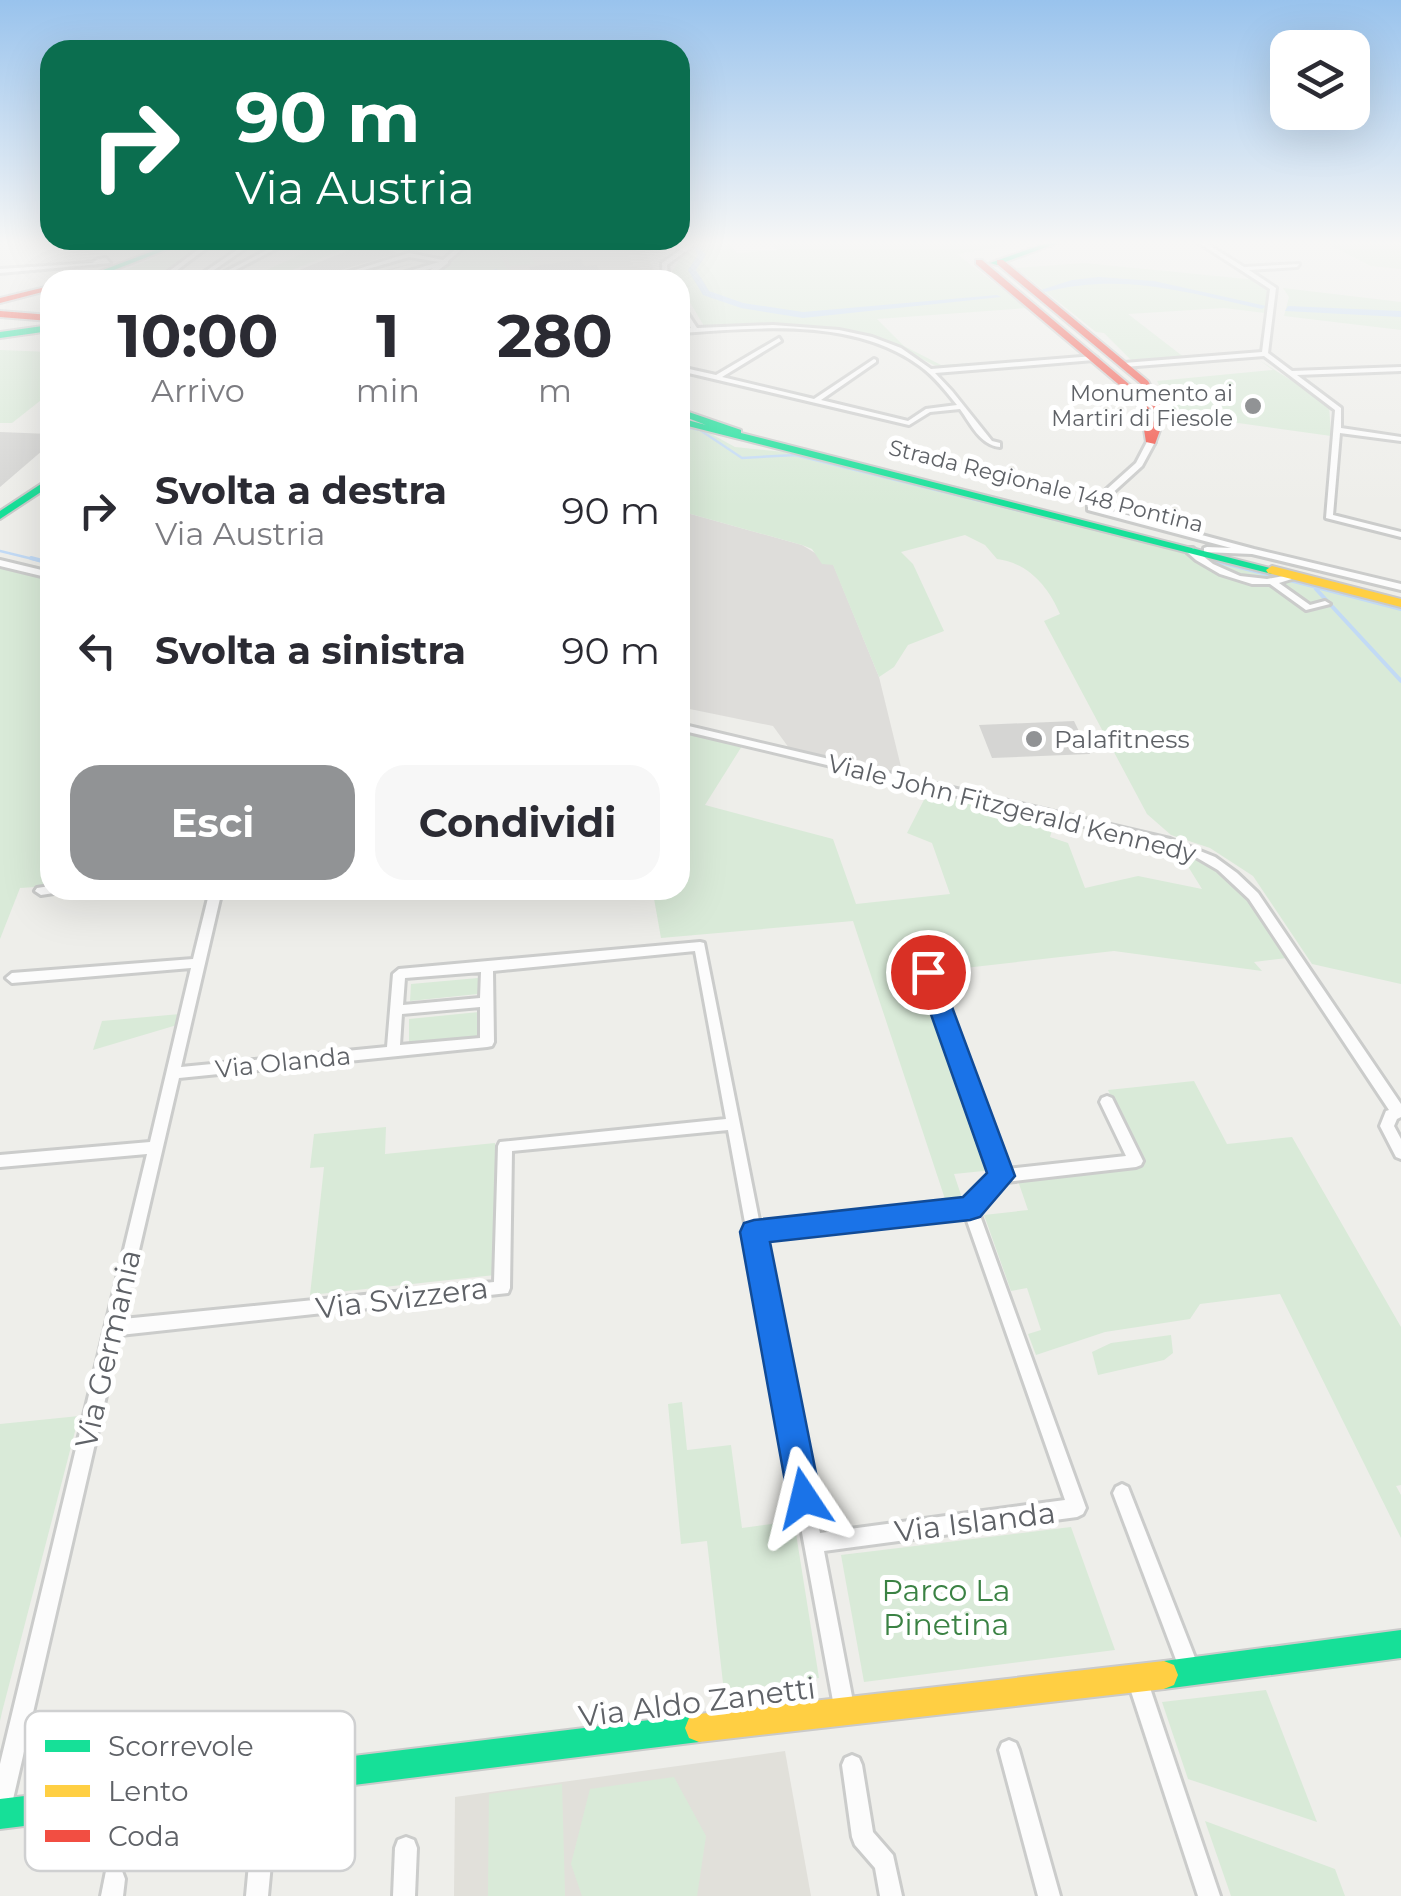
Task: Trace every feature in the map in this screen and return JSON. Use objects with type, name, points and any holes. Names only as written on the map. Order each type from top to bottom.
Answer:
[{"type":"street","points":[[690,330],[705,329]]},
{"type":"street","points":[[802,329],[834,333],[899,351],[930,371],[990,443],[997,445]]},
{"type":"street","points":[[1068,329],[1094,358],[1145,383],[1161,414],[1146,455],[1092,502],[1092,509],[1401,586]]},
{"type":"street","points":[[1071,329],[1124,374],[1144,408],[1151,442]]},
{"type":"street","points":[[1265,354],[1269,329]]},
{"type":"street","points":[[719,376],[779,340]]},
{"type":"street","points":[[1124,374],[1265,354],[1339,408],[1329,516],[1401,535]]},
{"type":"street","points":[[930,371],[1094,358]]},
{"type":"street","points":[[817,400],[874,361]]},
{"type":"street","points":[[1292,373],[1401,369]]},
{"type":"street","points":[[690,371],[909,423],[928,410],[959,407]]},
{"type":"street","name":"Strada Regionale 148 Pontina","points":[[690,420],[1401,601]]},
{"type":"street","name":"Strada Regionale 148 Pontina","points":[[690,420],[1198,550],[1282,580],[1401,601]]},
{"type":"street","points":[[1338,430],[1401,439]]},
{"type":"street","points":[[0,516],[40,489]]},
{"type":"street","points":[[1198,550],[1252,551]]},
{"type":"street","points":[[0,562],[40,572]]},
{"type":"street","points":[[1282,580],[1309,608],[1325,604]]},
{"type":"street","name":"Viale John Fitzgerald Kennedy","points":[[690,728],[1170,843],[1213,860],[1247,887],[1263,908],[1400,1111],[1391,1114],[1387,1126],[1401,1153]]},
{"type":"street","name":"Via Germania","points":[[0,1811],[214,900]]},
{"type":"street","points":[[392,1052],[398,974],[700,946],[845,1712]]},
{"type":"street","points":[[12,978],[199,963]]},
{"type":"street","name":"Via Olanda","points":[[174,1072],[487,1042],[487,967]]},
{"type":"street","points":[[900,975],[928,972],[1002,1176]]},
{"type":"street","points":[[396,1010],[487,1002]]},
{"type":"street","points":[[754,1232],[970,1208],[1002,1176],[1136,1161],[1108,1102]]},
{"type":"street","name":"Via Svizzera","points":[[112,1328],[502,1288],[505,1146],[734,1124]]},
{"type":"street","points":[[0,1161],[156,1148]]},
{"type":"street","name":"Via Islanda","points":[[813,1543],[1077,1508],[970,1208]]},
{"type":"street","points":[[1122,1493],[1192,1674]]},
{"type":"street","name":"Via Aldo Zanetti","points":[[355,1769],[1192,1674],[1401,1644]]},
{"type":"street","points":[[1137,1679],[1209,1896]]},
{"type":"street","points":[[1009,1750],[1049,1896]]},
{"type":"street","points":[[852,1765],[863,1837],[885,1863],[891,1896]]},
{"type":"street","name":"Via Aldo Zanetti","points":[[0,1811],[25,1808]]},
{"type":"street","points":[[404,1896],[406,1848]]},
{"type":"street","points":[[257,1896],[259,1871]]},
{"type":"shaded area","points":[[690,514],[802,545],[833,564],[879,677],[903,775],[789,748],[773,726],[690,709]]},
{"type":"shaded area","points":[[785,1751],[811,1896],[454,1896],[455,1797]]},
{"type":"green space","points":[[830,329],[887,329],[904,346],[941,365],[1028,360],[938,367],[891,344]]},
{"type":"green space","points":[[1093,329],[1148,329],[1185,358],[1134,363],[1104,333]]},
{"type":"green space","points":[[0,350],[40,352],[40,401],[12,423],[0,423]]},
{"type":"green space","points":[[1259,360],[1329,404],[1331,436],[1174,414],[1157,381],[1273,370]]},
{"type":"green space","points":[[690,426],[735,447],[784,452],[1401,607],[1401,984],[1312,964],[1253,876],[1210,848],[1171,835],[1147,814],[1044,621],[1060,614],[1043,585],[1027,571],[997,559],[985,545],[965,535],[901,552],[913,564],[944,631],[908,645],[894,667],[879,677],[833,565],[822,564],[812,549],[690,514]]},
{"type":"green space","points":[[0,567],[40,577],[40,887],[20,888],[0,939]]},
{"type":"green space","points":[[690,733],[742,746],[705,805],[833,839],[856,904],[950,894],[932,843],[907,833],[927,794],[1054,823],[1050,837],[1068,843],[1085,888],[1138,876],[1202,889],[1179,852],[1229,882],[1287,958],[1254,962],[1262,971],[1114,951],[920,973],[993,1170],[954,1174],[962,1198],[945,1199],[853,921],[661,938],[654,900],[690,900]]},
{"type":"green space","points":[[478,978],[478,994],[410,1001],[411,984]]},
{"type":"green space","points":[[479,1012],[479,1037],[409,1044],[409,1019]]},
{"type":"green space","points":[[180,1014],[177,1025],[93,1050],[102,1021]]},
{"type":"green space","points":[[1194,1081],[1227,1144],[1292,1137],[1401,1327],[1401,1485],[1396,1486],[1401,1495],[1401,1538],[1280,1294],[1200,1304],[1190,1319],[1105,1332],[1036,1355],[1028,1334],[1041,1330],[1027,1288],[1011,1291],[984,1215],[1028,1210],[1018,1181],[1143,1166],[1108,1090]]},
{"type":"green space","points":[[386,1127],[385,1154],[495,1143],[495,1275],[310,1295],[324,1167],[310,1168],[314,1134]]},
{"type":"green space","points":[[1171,1335],[1173,1353],[1164,1360],[1098,1375],[1092,1352],[1111,1343]]},
{"type":"green space","points":[[682,1402],[687,1450],[731,1445],[742,1528],[794,1521],[819,1678],[724,1692],[707,1541],[681,1544],[668,1404]]},
{"type":"green space","points":[[79,1416],[2,1712],[0,1721],[0,1424]]},
{"type":"green space","name":"Parco La Pinetina","points":[[1071,1527],[1115,1650],[864,1682],[841,1555]]},
{"type":"green space","points":[[1266,1690],[1317,1822],[1188,1779],[1162,1702]]},
{"type":"green space","points":[[674,1777],[706,1836],[697,1896],[582,1896],[571,1864],[590,1789]]},
{"type":"green space","points":[[562,1784],[565,1896],[488,1896],[489,1794]]},
{"type":"green space","points":[[1205,1821],[1335,1869],[1345,1896],[1231,1896]]},
{"type":"building","points":[[0,432],[40,434],[40,453],[0,487]]},
{"type":"building","name":"Palafitness","points":[[1074,721],[1090,754],[992,758],[979,725]]},
{"type":"waterway","points":[[690,428],[700,430],[742,458],[795,455],[1173,549]]},
{"type":"waterway","points":[[0,551],[40,561]]},
{"type":"waterway","points":[[31,558],[40,560]]},
{"type":"waterway","points":[[1216,561],[1401,609]]},
{"type":"waterway","points":[[1316,589],[1401,681]]},
{"type":"traffic: fast","points":[[0,335],[39,329]]},
{"type":"traffic: fast","points":[[690,416],[737,432]]},
{"type":"traffic: fast","points":[[690,424],[1272,570]]},
{"type":"traffic: fast","points":[[0,516],[40,488]]},
{"type":"traffic: fast","points":[[1164,1675],[1401,1644]]},
{"type":"traffic: fast","points":[[355,1770],[699,1728]]},
{"type":"traffic: fast","points":[[0,1814],[25,1811]]},
{"type":"traffic: slow","points":[[1272,570],[1401,603]]},
{"type":"traffic: slow","points":[[699,1728],[1164,1675]]},
{"type":"traffic: jam","points":[[1059,329],[1133,392],[1146,411],[1151,442]]},
{"type":"traffic: jam","points":[[1081,329],[1145,383],[1161,414],[1151,442]]},
{"type":"place","name":"Monumento ai Martiri di Fiesole","points":[[1253,406]]},
{"type":"place","name":"Palafitness","points":[[1034,739]]},
{"type":"route","points":[[804,1498],[754,1232],[970,1208],[1002,1176],[928,972]]}]
